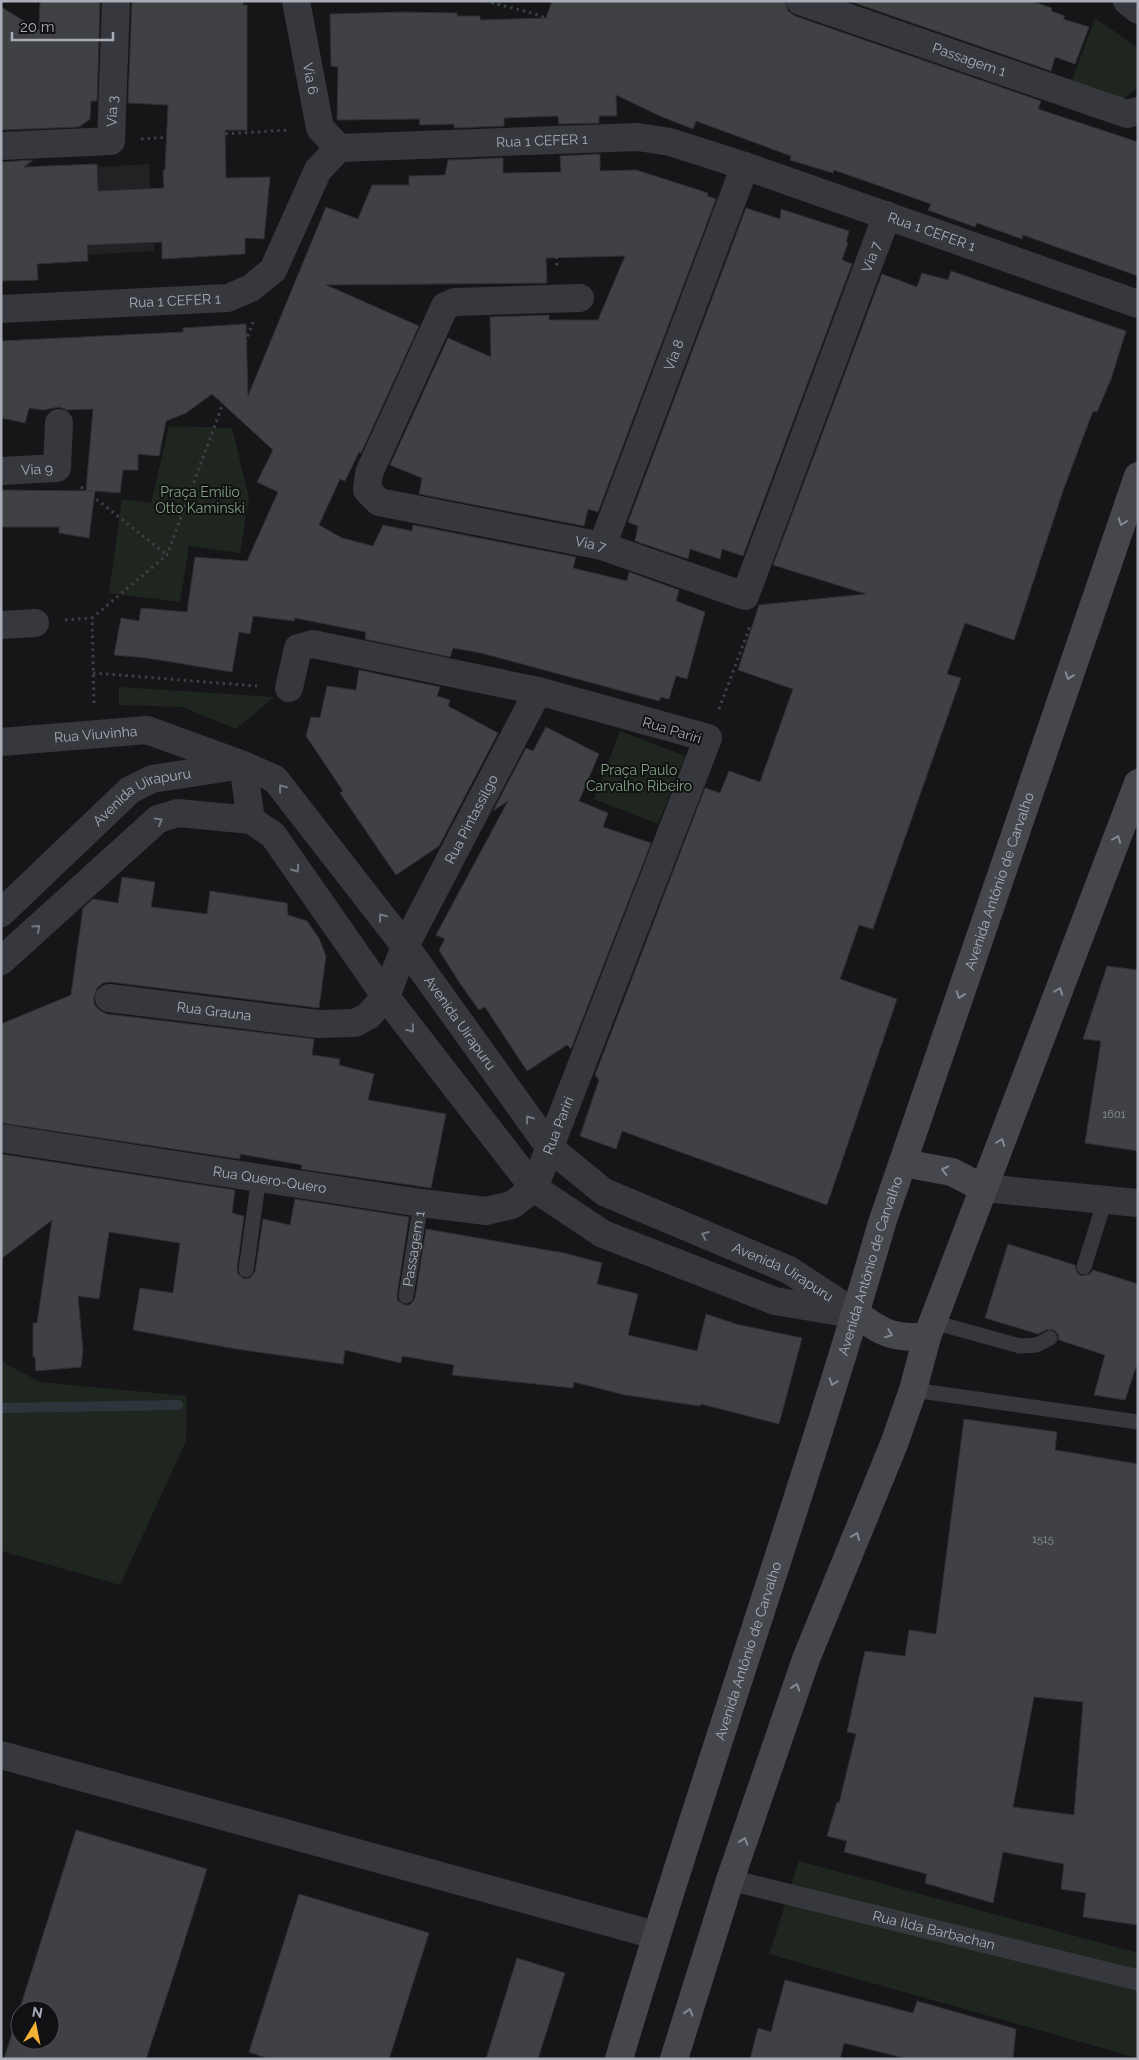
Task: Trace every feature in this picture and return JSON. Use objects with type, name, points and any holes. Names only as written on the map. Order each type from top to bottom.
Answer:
[{"type":"main road","name":"Avenida Antônio de Carvalho","points":[[619,2059],[655,1935],[744,1666],[856,1314],[882,1222],[1138,476]]},
{"type":"main road","points":[[674,2059],[730,1880],[806,1659],[894,1444],[913,1390],[930,1329],[967,1238],[983,1188],[1138,783]]},
{"type":"main road","points":[[903,1163],[952,1172],[983,1188]]},
{"type":"main road","points":[[856,1314],[878,1329],[899,1338],[930,1329]]},
{"type":"street","name":"Via 3","points":[[1,146],[111,141],[116,1]]},
{"type":"street","name":"Via 6","points":[[296,1],[320,128]]},
{"type":"street","name":"Passagem 1","points":[[800,1],[1126,114],[1138,111]]},
{"type":"street","points":[[1127,1],[1138,10]]},
{"type":"street","points":[[320,128],[339,148]]},
{"type":"street","name":"Rua 1 CEFER 1","points":[[1,309],[228,298],[251,288],[273,270],[318,170],[339,148],[638,137],[670,142],[745,166],[1138,304]]},
{"type":"street","name":"Via 8","points":[[602,546],[745,166]]},
{"type":"street","name":"Via 7","points":[[570,299],[455,302],[444,306],[369,473],[367,490],[379,502],[602,546],[745,596],[887,215]]},
{"type":"street","name":"Via 9","points":[[1,471],[57,468],[59,423]]},
{"type":"street","points":[[1,624],[36,623]]},
{"type":"street","name":"Rua Pariri","points":[[289,688],[298,648],[313,644],[538,691],[708,738],[534,1188]]},
{"type":"street","name":"Rua Pintassilgo","points":[[386,997],[404,946],[538,691]]},
{"type":"street","name":"Rua Viuvinha","points":[[1,742],[147,730],[243,765]]},
{"type":"street","points":[[243,765],[251,820]]},
{"type":"street","name":"Avenida Uirapuru","points":[[1,913],[130,790],[152,779],[243,765],[274,779],[404,946],[550,1148],[604,1192],[788,1270],[856,1314]]},
{"type":"street","name":"Avenida Uirapuru","points":[[1,961],[158,819],[178,812],[251,820],[273,835],[386,997],[534,1188],[603,1234],[775,1301],[856,1314]]},
{"type":"street","name":"Rua Grauna","points":[[110,998],[318,1024],[355,1023],[368,1016],[386,997]]},
{"type":"street","name":"Rua Quero-Quero","points":[[1,1138],[421,1203],[486,1211],[512,1205],[534,1188]]},
{"type":"street","points":[[983,1188],[1138,1203]]},
{"type":"street","points":[[1,1755],[655,1935]]},
{"type":"street","name":"Rua Ilda Barbachan","points":[[730,1880],[1138,1980]]},
{"type":"lane","points":[[246,1270],[259,1177]]},
{"type":"lane","points":[[1084,1267],[1105,1200]]},
{"type":"lane","name":"Passagem 1","points":[[406,1296],[421,1203]]},
{"type":"lane","points":[[930,1329],[1020,1346],[1038,1344],[1050,1338]]},
{"type":"lane","points":[[913,1390],[1138,1422]]},
{"type":"path","points":[[485,1],[528,12],[638,48],[638,137]]},
{"type":"path","points":[[111,141],[320,128]]},
{"type":"path","points":[[550,141],[570,299]]},
{"type":"path","points":[[95,735],[92,618],[167,555],[256,316]]},
{"type":"path","points":[[57,468],[167,555]]},
{"type":"path","points":[[708,738],[752,622],[745,596]]},
{"type":"path","points":[[93,673],[289,688]]},
{"type":"shaded area","points":[[149,164],[154,251],[27,258],[21,172]]},
{"type":"green space","points":[[1095,18],[1138,48],[1138,87],[1117,103],[1070,86]]},
{"type":"green space","name":"Praça Emílio Otto Kaminski","points":[[169,426],[232,428],[249,498],[240,553],[189,546],[180,602],[109,593],[122,499],[151,503]]},
{"type":"green space","points":[[119,687],[274,697],[236,729],[183,707],[119,705]]},
{"type":"green space","name":"Praça Paulo Carvalho Ribeiro","points":[[620,731],[685,756],[658,824],[594,799]]},
{"type":"green space","points":[[1,1361],[40,1382],[187,1396],[186,1441],[120,1585],[1,1551]]},
{"type":"green space","points":[[799,1861],[1138,1953],[1138,2058],[769,1954]]},
{"type":"building","points":[[40,1],[100,1],[97,101],[91,101],[90,119],[79,127],[1,130],[1,7],[39,30]]},
{"type":"building","points":[[132,1],[243,1],[243,5],[247,5],[247,130],[225,130],[226,178],[270,177],[264,239],[245,238],[245,254],[162,259],[162,242],[87,245],[88,261],[37,264],[38,280],[1,281],[1,162],[33,160],[24,167],[97,164],[98,191],[164,188],[163,170],[165,170],[168,105],[128,103]]},
{"type":"building","points":[[552,1],[785,1],[788,11],[795,16],[1041,101],[1038,109],[1138,142],[1138,276],[1023,235],[1022,239],[977,223],[975,227],[928,210],[931,204],[834,170],[833,173],[790,160],[791,156],[696,121],[693,129],[616,95],[617,116],[599,116],[599,123],[559,124],[558,116],[504,118],[504,126],[454,128],[454,124],[420,125],[419,119],[337,120],[338,67],[331,66],[330,14],[457,13],[457,16],[480,16],[480,20],[546,18]]},
{"type":"building","points":[[849,1],[1031,1],[1052,8],[1051,11],[1065,16],[1063,19],[1089,27],[1075,64],[1055,57],[1051,71]]},
{"type":"building","points":[[600,154],[600,171],[636,170],[708,193],[707,196],[716,199],[598,512],[588,509],[584,526],[419,494],[422,478],[390,465],[448,338],[491,357],[490,317],[549,315],[549,320],[598,320],[625,256],[546,258],[547,283],[326,285],[419,326],[361,453],[359,452],[345,481],[340,479],[319,525],[342,538],[373,546],[383,525],[412,531],[413,525],[576,557],[573,568],[627,581],[629,572],[679,590],[676,601],[705,612],[687,679],[676,676],[669,699],[661,697],[659,701],[481,653],[453,648],[450,657],[365,639],[366,632],[295,618],[294,621],[253,616],[250,634],[239,632],[232,672],[147,658],[114,655],[121,618],[139,621],[141,608],[187,612],[195,557],[247,561],[278,492],[257,482],[273,450],[212,394],[186,413],[166,421],[159,456],[138,454],[138,470],[123,470],[120,493],[95,491],[89,538],[59,533],[59,527],[1,527],[1,490],[86,491],[93,409],[67,410],[59,407],[43,410],[29,408],[25,423],[1,418],[1,341],[183,332],[183,328],[246,324],[248,396],[326,207],[358,219],[372,185],[409,185],[409,176],[445,175],[448,160],[503,158],[503,173],[561,172],[560,156]]},
{"type":"building","points":[[746,208],[780,219],[781,209],[849,231],[846,242],[848,243],[842,260],[852,264],[743,556],[722,549],[720,559],[690,549],[688,559],[635,541],[638,526],[628,522]]},
{"type":"building","points":[[951,271],[1126,331],[1111,379],[1097,412],[1093,411],[1064,488],[1014,640],[965,623],[947,674],[961,678],[873,929],[859,925],[840,979],[897,999],[827,1205],[622,1131],[616,1149],[580,1136],[599,1080],[595,1075],[705,788],[720,793],[729,771],[760,782],[793,689],[738,670],[759,605],[866,594],[773,565],[882,274],[917,287],[922,273],[948,280]]},
{"type":"building","points":[[359,670],[440,687],[437,696],[450,700],[448,706],[498,733],[439,846],[396,875],[340,793],[343,791],[306,736],[311,717],[320,718],[327,686],[356,690]]},
{"type":"building","points":[[546,727],[599,754],[579,801],[608,813],[603,827],[651,843],[571,1049],[567,1045],[527,1071],[485,1007],[479,1010],[459,982],[439,950],[445,939],[436,935],[508,801],[493,811],[526,748],[533,751]]},
{"type":"building","points":[[122,877],[155,882],[151,907],[207,914],[210,891],[287,903],[288,915],[307,921],[319,938],[326,956],[319,1008],[110,982],[103,983],[97,988],[94,1004],[99,1010],[107,1014],[314,1039],[312,1055],[340,1059],[339,1065],[374,1074],[368,1100],[446,1114],[431,1188],[301,1169],[302,1165],[240,1154],[240,1159],[1,1123],[1,1024],[71,995],[83,908],[93,899],[118,903]]},
{"type":"building","points":[[1107,966],[1138,970],[1138,1151],[1085,1143],[1101,1041],[1083,1039]]},
{"type":"building","points":[[1,1154],[235,1190],[232,1213],[244,1216],[237,1269],[238,1274],[244,1279],[250,1278],[255,1272],[263,1219],[290,1225],[295,1199],[409,1217],[397,1295],[397,1300],[404,1305],[410,1305],[415,1298],[426,1229],[564,1253],[602,1263],[597,1284],[638,1294],[628,1335],[697,1351],[706,1314],[736,1324],[802,1338],[779,1424],[701,1404],[700,1406],[625,1395],[574,1382],[573,1388],[452,1375],[454,1365],[402,1356],[401,1363],[345,1350],[343,1364],[236,1349],[133,1330],[140,1288],[173,1293],[180,1243],[109,1232],[99,1299],[78,1296],[83,1351],[81,1367],[36,1371],[35,1357],[33,1357],[33,1323],[37,1323],[52,1220],[1,1259]]},
{"type":"building","points":[[1008,1244],[1075,1265],[1077,1273],[1082,1276],[1090,1274],[1093,1270],[1138,1284],[1138,1361],[1125,1400],[1094,1395],[1105,1355],[1059,1340],[1058,1334],[1054,1330],[1046,1330],[1038,1334],[985,1318]]},
{"type":"building","points":[[964,1419],[1057,1432],[1055,1450],[1138,1464],[1138,1925],[1083,1917],[1086,1893],[1061,1889],[1064,1864],[1003,1852],[993,1903],[925,1883],[927,1874],[844,1852],[847,1841],[827,1836],[837,1802],[839,1803],[856,1734],[847,1732],[865,1651],[905,1656],[909,1630],[936,1634]],"holes":[[[1034,1697],[1083,1702],[1074,1815],[1013,1807]]]},
{"type":"building","points":[[76,1830],[207,1869],[146,2059],[4,2059],[10,2040],[10,2050],[60,2050],[60,2000],[23,2000]]},
{"type":"building","points":[[299,1894],[429,1933],[389,2059],[269,2059],[249,2052]]},
{"type":"building","points":[[517,1958],[565,1973],[538,2059],[486,2059]]},
{"type":"building","points":[[785,1980],[913,2013],[917,2001],[1016,2029],[1013,2059],[908,2059],[844,2043],[840,2059],[750,2059],[758,2028],[771,2032]]},
{"type":"waterway","points":[[1,1408],[178,1405]]}]
